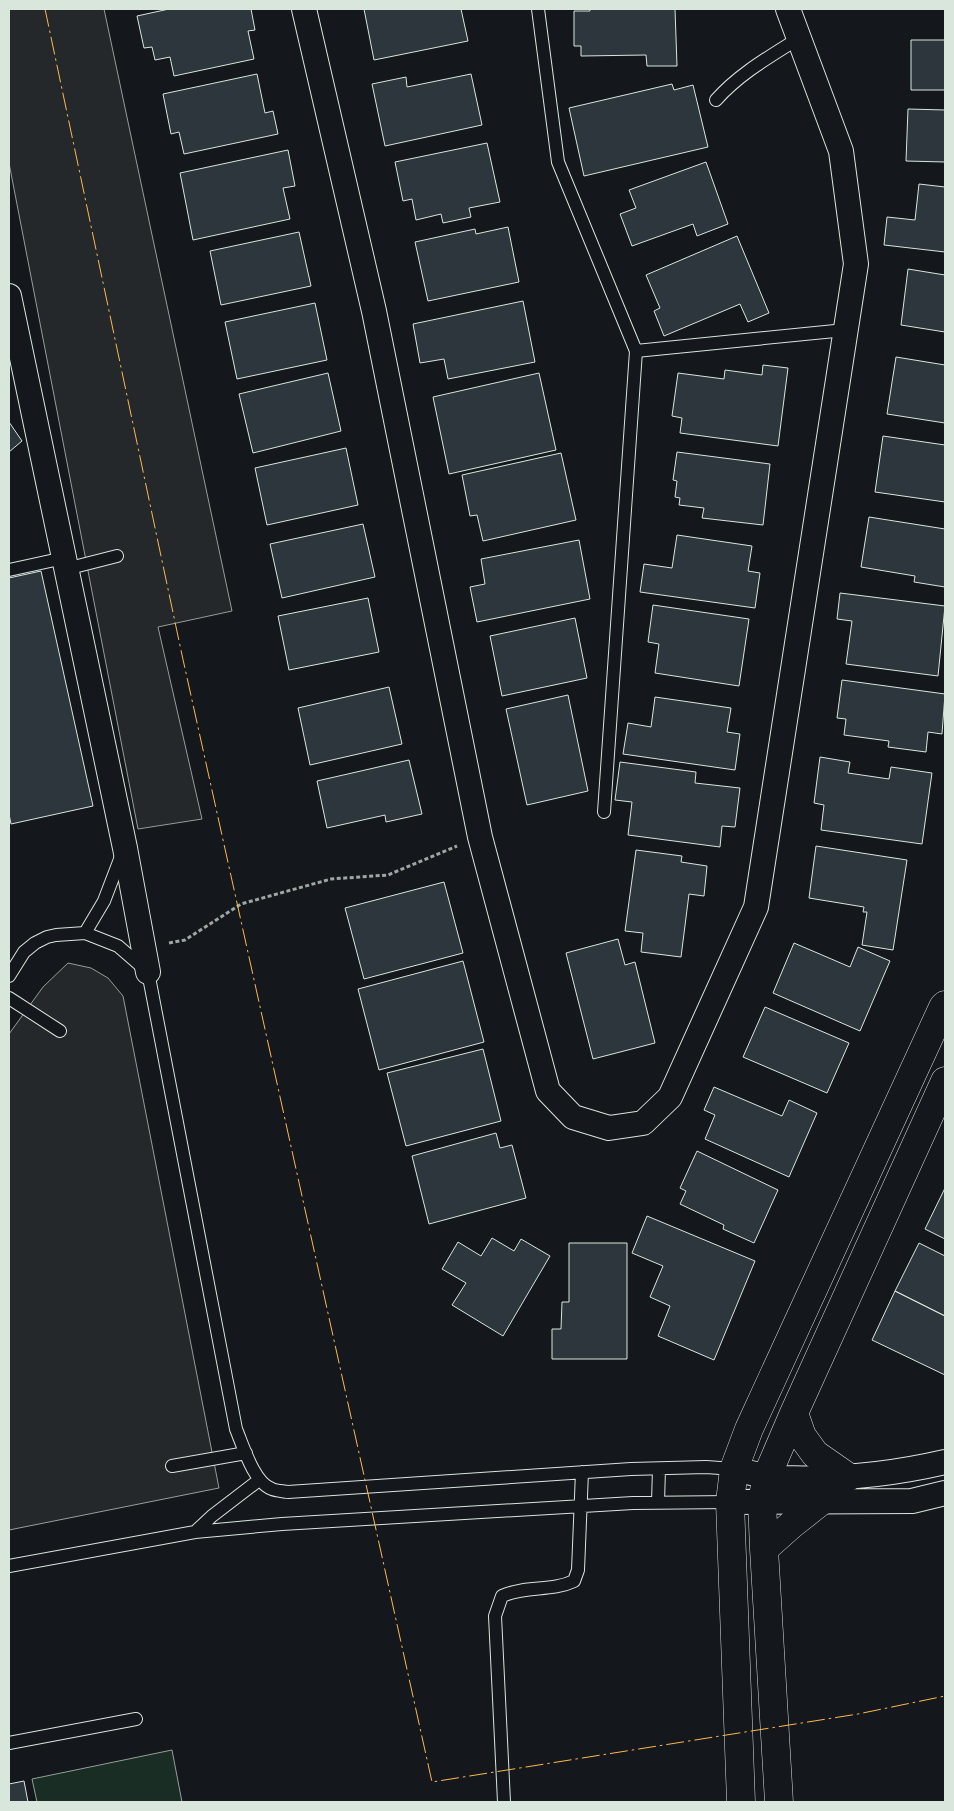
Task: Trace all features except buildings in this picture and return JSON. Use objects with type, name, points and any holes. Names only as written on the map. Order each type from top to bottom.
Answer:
[{"type":"street","points":[[304,9],[374,311],[480,836],[548,1092],[574,1117],[609,1128],[643,1123],[670,1097],[756,907],[856,264],[841,151],[788,9]]},
{"type":"street","points":[[9,296],[125,848],[148,972]]},
{"type":"street","points":[[740,1802],[730,1502],[734,1469],[749,1429],[945,1005]]},
{"type":"street","points":[[779,1802],[764,1550],[764,1489],[794,1413],[945,1081]]},
{"type":"street","points":[[794,1413],[802,1436],[815,1454],[848,1476]]},
{"type":"street","points":[[730,1502],[764,1489],[783,1478],[848,1476],[913,1470],[945,1462]]},
{"type":"street","points":[[734,1469],[764,1489],[820,1502],[912,1501],[945,1493]]},
{"type":"street","points":[[764,1550],[820,1502]]},
{"type":"lane","points":[[538,9],[558,162],[636,351],[604,812]]},
{"type":"lane","points":[[716,100],[729,85],[799,38]]},
{"type":"lane","points":[[636,351],[845,330]]},
{"type":"lane","points":[[9,570],[117,556]]},
{"type":"lane","points":[[85,933],[104,901],[125,848]]},
{"type":"lane","points":[[9,976],[24,952],[35,943],[56,935],[85,933],[118,946],[148,972],[236,1430],[259,1480],[271,1489],[288,1492],[582,1472],[706,1467],[734,1469]]},
{"type":"lane","points":[[9,998],[60,1031]]},
{"type":"lane","points":[[172,1466],[246,1453]]},
{"type":"lane","points":[[658,1502],[659,1469]]},
{"type":"lane","points":[[504,1802],[495,1616],[502,1596],[516,1590],[563,1586],[574,1581],[578,1570],[582,1472]]},
{"type":"lane","points":[[195,1532],[212,1516],[259,1480]]},
{"type":"lane","points":[[9,1566],[195,1532],[282,1524],[658,1502],[730,1502]]},
{"type":"lane","points":[[9,1743],[136,1719]]},
{"type":"path","points":[[144,947],[185,940],[242,904],[331,879],[388,875],[480,836]]},
{"type":"green space","points":[[172,1750],[182,1802],[37,1802],[32,1779]]},
{"type":"shaded area","points":[[9,9],[104,9],[232,611],[158,627],[202,819],[138,829],[9,163]]},
{"type":"shaded area","points":[[68,963],[91,968],[108,978],[123,996],[219,1488],[9,1530],[9,1034],[43,987]]},
{"type":"power","points":[[45,9],[182,655],[432,1782],[858,1714],[945,1696]]}]
